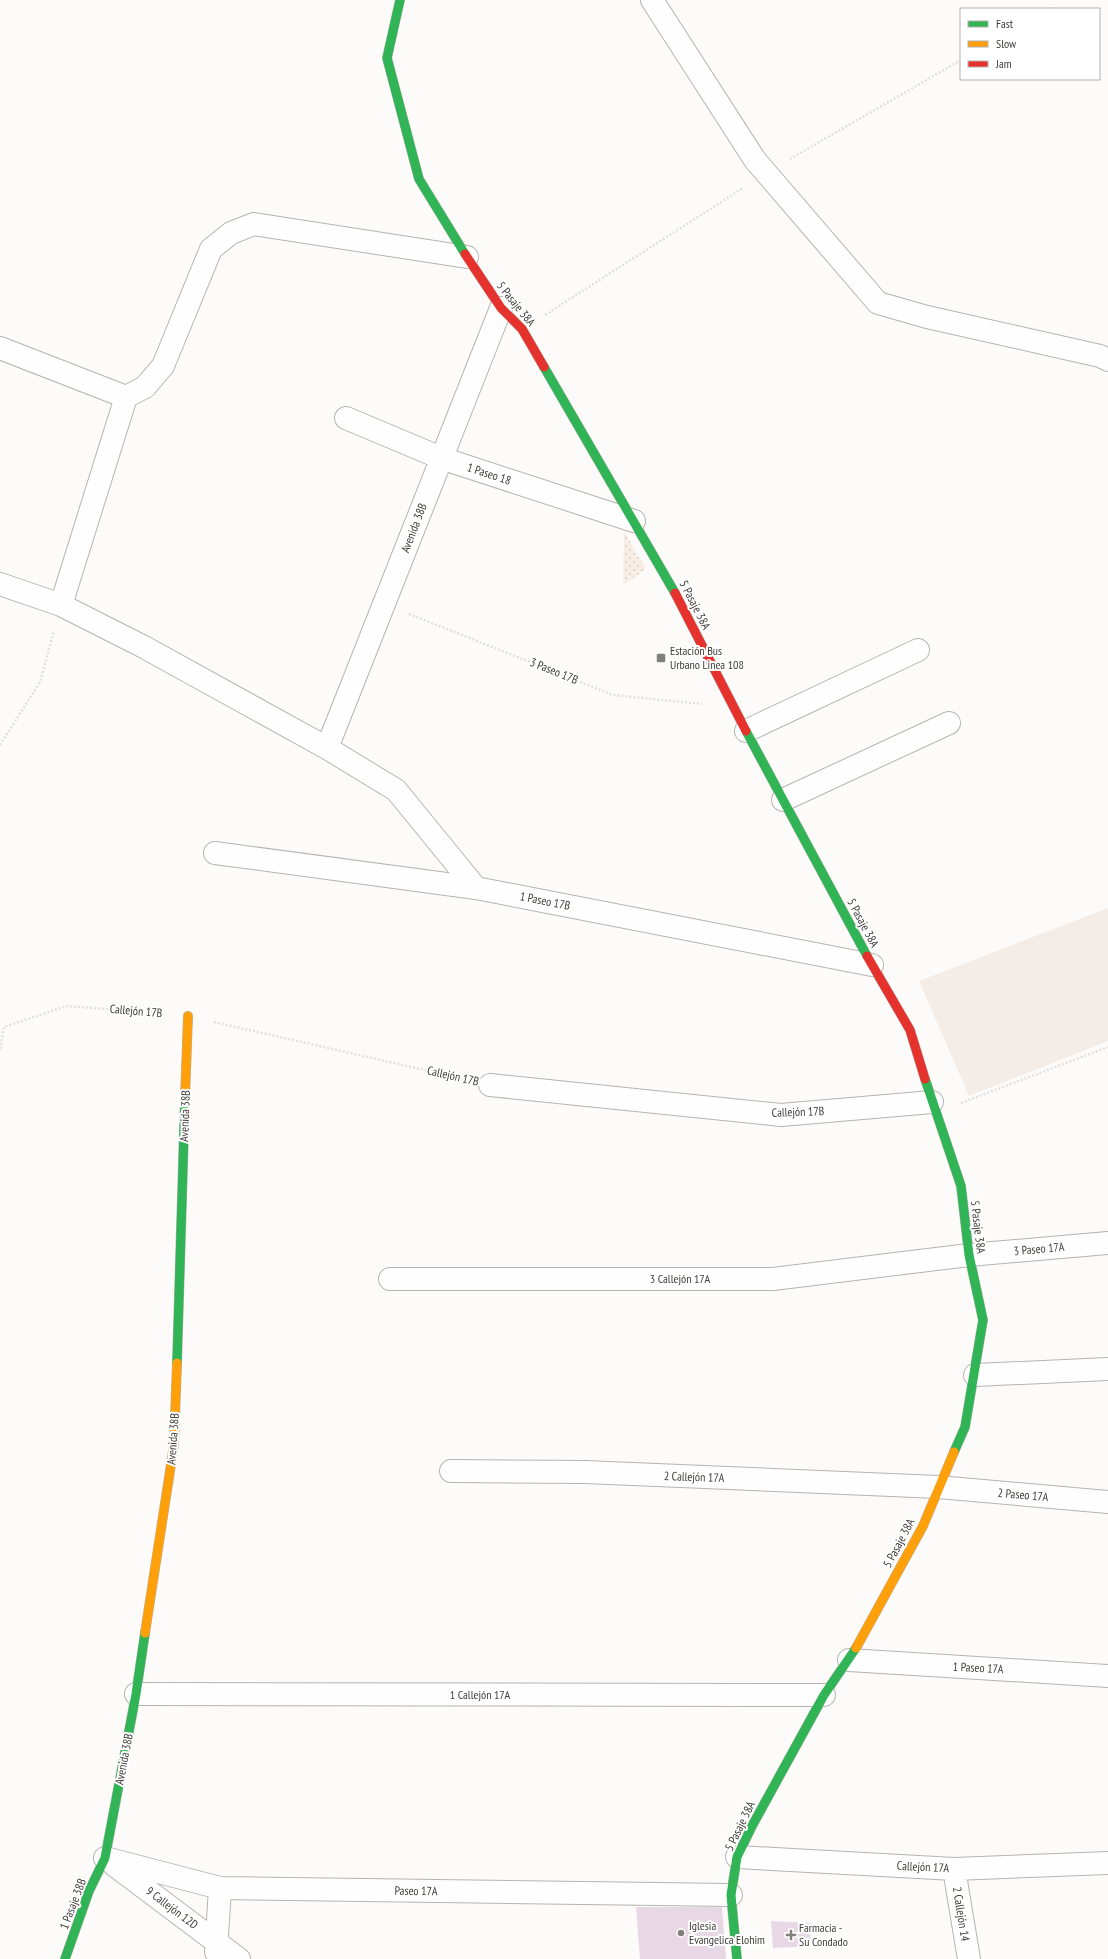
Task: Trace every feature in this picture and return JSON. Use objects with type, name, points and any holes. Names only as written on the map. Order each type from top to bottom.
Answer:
[{"type":"street","name":"5 Pasaje 38A","points":[[400,0],[387,58],[419,179],[467,257],[501,308],[522,329],[672,586],[733,707],[872,965],[910,1030],[933,1107],[961,1186],[969,1255],[983,1320],[976,1374],[965,1427],[938,1487],[923,1526],[848,1660],[824,1695],[752,1826],[737,1857],[731,1895],[737,1959]]},
{"type":"street","points":[[652,0],[755,160],[878,303],[934,319],[1100,356],[1108,360]]},
{"type":"street","points":[[61,605],[126,397],[145,387],[162,366],[211,249],[231,233],[254,224],[467,257]]},
{"type":"street","name":"Avenida 38B","points":[[327,748],[501,308]]},
{"type":"street","points":[[0,348],[126,397]]},
{"type":"street","name":"1 Paseo 18","points":[[346,418],[441,458],[634,521]]},
{"type":"street","points":[[0,584],[61,605],[144,647],[327,748],[396,790],[476,888]]},
{"type":"street","points":[[746,731],[918,650]]},
{"type":"street","points":[[783,800],[949,722]]},
{"type":"street","name":"1 Paseo 17B","points":[[215,853],[476,888],[872,965]]},
{"type":"street","name":"Avenida 38B","points":[[105,1858],[136,1694],[174,1445],[188,1016]]},
{"type":"street","name":"Callejón 17B","points":[[490,1085],[781,1115],[933,1107]]},
{"type":"street","name":"3 Paseo 17A","points":[[969,1255],[1108,1243]]},
{"type":"street","name":"3 Callejón 17A","points":[[390,1280],[773,1278],[969,1255]]},
{"type":"street","points":[[976,1374],[1108,1369]]},
{"type":"street","name":"2 Callejón 17A","points":[[451,1471],[585,1472],[938,1487]]},
{"type":"street","name":"2 Paseo 17A","points":[[938,1487],[1108,1502]]},
{"type":"street","name":"1 Paseo 17A","points":[[848,1660],[1108,1676]]},
{"type":"street","name":"1 Callejón 17A","points":[[136,1694],[824,1695]]},
{"type":"street","name":"Callejón 17A","points":[[737,1857],[954,1869],[1108,1863]]},
{"type":"street","name":"Paseo 17A","points":[[105,1858],[220,1888],[731,1895]]},
{"type":"street","name":"9 Callejón 12D","points":[[105,1858],[216,1950],[239,1959]]},
{"type":"street","name":"1 Pasaje 38B","points":[[65,1959],[89,1891],[105,1858]]},
{"type":"street","name":"2 Callejón 14","points":[[954,1869],[969,1959]]},
{"type":"street","points":[[216,1950],[220,1888]]},
{"type":"path","points":[[522,329],[767,173],[960,61]]},
{"type":"path","name":"3 Paseo 17B","points":[[384,604],[613,695],[733,707]]},
{"type":"path","points":[[0,745],[40,682],[61,605]]},
{"type":"path","name":"Callejón 17B","points":[[0,1049],[4,1027],[67,1006],[188,1016],[490,1085]]},
{"type":"path","points":[[933,1107],[1108,1047]]},
{"type":"shaded area","points":[[624,531],[646,569],[623,586]]},
{"type":"shaded area","points":[[1108,908],[1108,1041],[969,1096],[919,981]]},
{"type":"building","name":"Iglesia Evangelica Elohim","points":[[636,1907],[722,1907],[726,1959],[640,1959]]},
{"type":"building","name":"Farmacia - Su Condado","points":[[771,1921],[811,1923],[810,1946],[773,1948]]},
{"type":"traffic: fast","points":[[400,0],[387,58],[419,179],[465,254]]},
{"type":"traffic: fast","points":[[544,367],[675,593]]},
{"type":"traffic: fast","points":[[746,731],[867,956]]},
{"type":"traffic: fast","points":[[925,1079],[961,1186],[969,1255],[983,1320],[965,1427],[954,1452]]},
{"type":"traffic: fast","points":[[177,1363],[185,1098]]},
{"type":"traffic: fast","points":[[65,1959],[89,1891],[105,1858],[136,1694],[145,1633]]},
{"type":"traffic: fast","points":[[737,1959],[731,1895],[737,1857],[752,1826],[824,1695],[856,1648]]},
{"type":"traffic: slow","points":[[185,1098],[188,1016]]},
{"type":"traffic: slow","points":[[145,1633],[174,1445],[177,1363]]},
{"type":"traffic: slow","points":[[856,1648],[923,1526],[954,1452]]},
{"type":"traffic: jam","points":[[465,254],[501,308],[522,329],[544,367]]},
{"type":"traffic: jam","points":[[675,593],[746,731]]},
{"type":"traffic: jam","points":[[867,956],[910,1030],[925,1079]]},
{"type":"place","name":"Estación Bus Urbano Linea 108","points":[[661,658]]},
{"type":"place","name":"Iglesia Evangelica Elohim","points":[[681,1933]]},
{"type":"place","name":"Farmacia - Su Condado","points":[[791,1935]]}]
